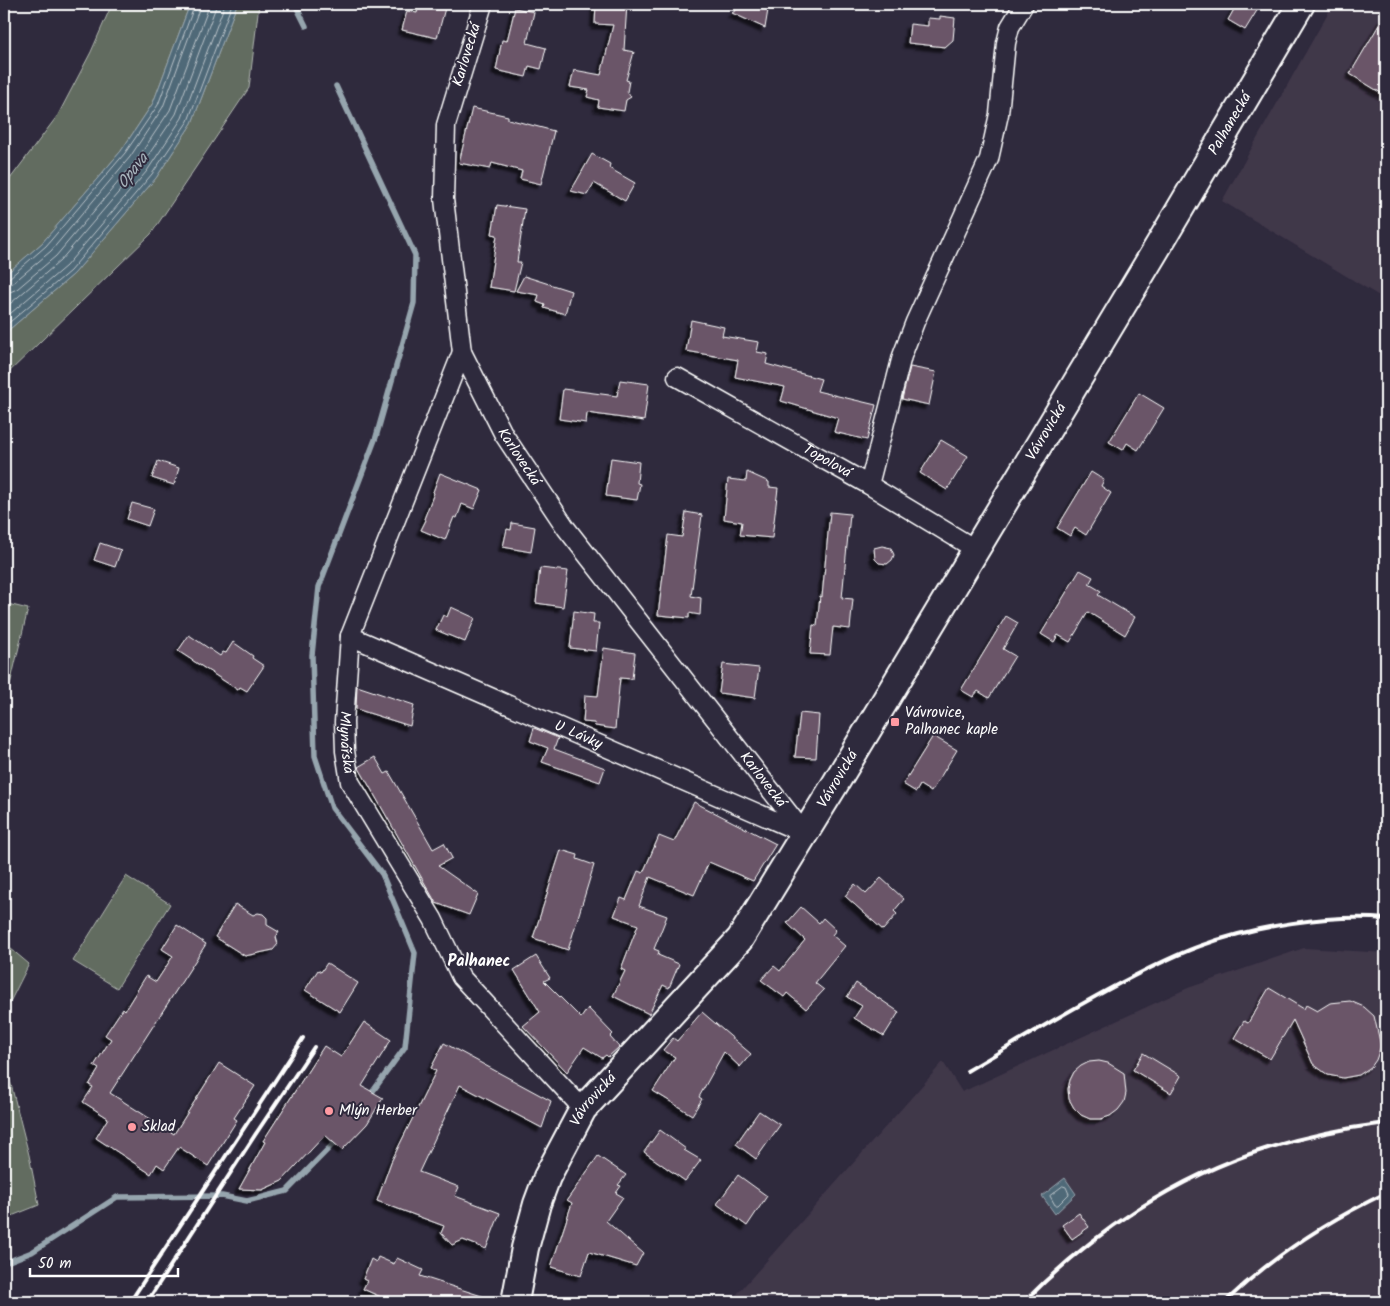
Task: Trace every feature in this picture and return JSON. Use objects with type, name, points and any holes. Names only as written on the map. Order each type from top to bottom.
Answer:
[{"type":"street","name":"Karlovecká","points":[[483,4],[446,125],[444,199],[462,352],[504,435],[566,528],[805,834]]},
{"type":"street","points":[[869,485],[902,356],[915,322],[989,159],[999,114],[1006,43],[1010,27],[1024,4]]},
{"type":"street","name":"Palhanecká","points":[[1160,243],[1301,4]]},
{"type":"street","name":"Vávrovická","points":[[515,1302],[525,1248],[536,1204],[547,1177],[582,1109],[740,938],[805,834],[1160,243]]},
{"type":"street","name":"Mlynářská","points":[[462,352],[350,636],[344,722],[345,751],[350,782],[433,919],[461,977],[582,1109]]},
{"type":"street","name":"Topolová","points":[[678,377],[869,485],[975,549]]},
{"type":"street","name":"U Lávky","points":[[350,636],[805,834]]},
{"type":"shaded area","points":[[1333,4],[1386,4],[1386,300],[1222,201]]},
{"type":"shaded area","points":[[1304,948],[1386,953],[1386,1302],[730,1302],[943,1062],[962,1092],[1188,988]]},
{"type":"green space","points":[[112,4],[190,4],[153,103],[121,151],[42,243],[4,276],[4,187],[58,115],[91,52]]},
{"type":"green space","points":[[237,4],[259,4],[249,88],[151,234],[4,377],[4,334],[74,274],[156,178],[192,123]]},
{"type":"green space","points":[[4,603],[28,609],[4,710]]},
{"type":"green space","points":[[126,876],[170,904],[117,988],[73,961]]},
{"type":"green space","points":[[4,943],[29,964],[4,1014]]},
{"type":"green space","points":[[4,1057],[29,1155],[39,1205],[4,1219]]},
{"type":"water","name":"Opava","points":[[190,4],[237,4],[192,123],[156,178],[74,274],[4,334],[4,276],[42,243],[121,151],[153,103]]},
{"type":"water","points":[[1065,1178],[1076,1194],[1055,1214],[1042,1196]]},
{"type":"building","points":[[419,4],[443,4],[442,7],[445,8],[437,38],[402,30],[407,11],[417,13]]},
{"type":"building","points":[[596,4],[627,4],[624,50],[634,52],[626,80],[629,81],[627,92],[631,97],[626,100],[624,111],[598,107],[599,100],[587,97],[589,90],[570,87],[574,70],[601,75],[613,25],[595,24]]},
{"type":"building","points":[[744,4],[769,4],[765,28],[732,13]]},
{"type":"building","points":[[1237,4],[1261,4],[1245,30],[1228,20]]},
{"type":"building","points":[[515,8],[534,12],[527,43],[546,48],[541,69],[529,66],[526,77],[496,70],[502,40],[507,41]]},
{"type":"building","points":[[1386,13],[1386,96],[1350,74]]},
{"type":"building","points":[[940,16],[955,18],[953,40],[945,47],[908,43],[910,24],[928,26],[928,18],[940,19]]},
{"type":"building","points":[[472,108],[508,116],[508,119],[554,131],[541,184],[520,179],[522,171],[492,163],[490,169],[459,163]]},
{"type":"building","points":[[592,154],[610,164],[609,168],[635,183],[625,201],[594,183],[587,195],[571,191]]},
{"type":"building","points":[[497,205],[525,209],[517,262],[521,262],[514,291],[489,287],[497,235],[492,234]]},
{"type":"building","points":[[524,276],[571,291],[565,314],[544,308],[545,305],[537,302],[539,295],[516,291]]},
{"type":"building","points":[[691,320],[724,327],[722,336],[759,342],[757,352],[768,354],[766,364],[821,379],[817,391],[876,405],[867,440],[834,432],[838,418],[781,401],[785,387],[735,377],[738,360],[686,351]]},
{"type":"building","points":[[910,367],[936,372],[929,405],[902,399]]},
{"type":"building","points":[[620,380],[649,384],[644,421],[587,413],[586,423],[559,419],[563,389],[617,396]]},
{"type":"building","points":[[1139,393],[1164,408],[1138,450],[1127,443],[1123,450],[1109,442]]},
{"type":"building","points":[[941,440],[968,456],[947,490],[920,473]]},
{"type":"building","points":[[611,458],[639,462],[637,483],[640,484],[637,500],[606,496]]},
{"type":"building","points":[[158,461],[179,468],[174,485],[152,478]]},
{"type":"building","points":[[747,472],[769,482],[769,487],[778,488],[772,538],[740,535],[742,522],[724,519],[728,479],[746,481]]},
{"type":"building","points":[[1091,472],[1104,480],[1101,486],[1111,493],[1086,535],[1075,528],[1070,536],[1057,528]]},
{"type":"building","points":[[440,473],[482,490],[474,509],[462,504],[457,518],[454,517],[445,540],[421,530],[426,520],[424,519]]},
{"type":"building","points":[[132,503],[154,509],[148,526],[127,519]]},
{"type":"building","points":[[686,512],[702,515],[691,596],[701,598],[700,615],[689,613],[689,618],[658,615],[668,535],[682,537]]},
{"type":"building","points":[[830,512],[850,514],[842,598],[853,599],[850,629],[833,627],[830,655],[810,654],[813,625],[817,626],[820,596],[822,597]]},
{"type":"building","points":[[512,523],[535,527],[531,552],[503,547],[507,529],[511,530]]},
{"type":"building","points":[[100,543],[121,550],[115,567],[94,560]]},
{"type":"building","points":[[882,546],[891,548],[894,555],[887,564],[879,563],[875,559],[874,548]]},
{"type":"building","points":[[540,568],[568,571],[563,607],[536,603]]},
{"type":"building","points":[[1080,570],[1093,577],[1089,584],[1101,591],[1098,595],[1135,617],[1125,635],[1088,612],[1070,642],[1058,635],[1054,642],[1041,634]]},
{"type":"building","points":[[451,607],[475,618],[465,642],[436,630],[443,615],[447,617]]},
{"type":"building","points":[[574,611],[594,614],[593,623],[599,623],[596,651],[570,648]]},
{"type":"building","points":[[1006,616],[1018,623],[1003,649],[1015,656],[989,698],[978,691],[973,697],[961,690]]},
{"type":"building","points":[[189,635],[220,656],[223,652],[226,653],[233,642],[264,666],[247,691],[240,687],[238,690],[178,651]]},
{"type":"building","points":[[604,648],[635,653],[632,679],[620,678],[615,729],[583,722],[585,695],[598,696]]},
{"type":"building","points":[[723,664],[759,668],[755,698],[719,693]]},
{"type":"building","points":[[357,686],[414,705],[410,726],[356,709]]},
{"type":"building","points":[[800,713],[819,715],[816,758],[795,757]]},
{"type":"building","points":[[534,728],[558,738],[554,749],[605,768],[600,782],[542,762],[548,748],[530,741]]},
{"type":"building","points":[[933,736],[957,750],[931,792],[920,785],[916,792],[903,784]]},
{"type":"building","points":[[375,757],[385,774],[389,772],[433,849],[444,843],[452,858],[438,866],[478,894],[469,915],[436,903],[358,767]]},
{"type":"building","points":[[694,802],[776,844],[753,881],[709,862],[694,895],[650,877],[639,906],[667,916],[654,949],[659,951],[658,955],[679,964],[669,988],[663,985],[649,1014],[613,996],[625,971],[621,969],[638,925],[614,916],[621,898],[626,900],[638,871],[643,873],[659,836],[674,842]]},
{"type":"building","points":[[561,850],[578,855],[577,859],[594,865],[568,950],[533,938]]},
{"type":"building","points":[[881,878],[904,899],[894,911],[897,914],[883,930],[845,896],[855,884],[866,894]]},
{"type":"building","points":[[235,904],[253,915],[263,914],[267,918],[267,925],[279,932],[276,937],[278,944],[273,950],[245,956],[215,937]]},
{"type":"building","points":[[801,907],[819,923],[823,918],[836,930],[832,935],[845,946],[815,983],[824,990],[806,1009],[787,993],[784,997],[761,980],[774,966],[780,971],[805,940],[787,923]]},
{"type":"building","points":[[177,925],[206,944],[110,1093],[174,1134],[219,1063],[255,1086],[234,1118],[237,1120],[208,1166],[179,1147],[164,1169],[157,1164],[151,1174],[96,1138],[108,1118],[83,1102],[93,1087],[89,1085],[99,1069],[94,1066],[111,1039],[105,1035],[123,1008],[125,1010],[146,976],[156,982],[173,956],[162,949]]},
{"type":"building","points":[[536,956],[550,978],[544,981],[581,1018],[588,1008],[613,1034],[610,1037],[619,1047],[608,1057],[606,1055],[602,1058],[584,1047],[567,1072],[523,1026],[540,1012],[514,970]]},
{"type":"building","points":[[327,963],[358,983],[340,1012],[305,990],[318,970],[321,972]]},
{"type":"building","points":[[856,983],[899,1012],[884,1036],[854,1018],[862,1006],[847,997]]},
{"type":"building","points":[[1269,988],[1304,1009],[1306,1005],[1317,1011],[1330,1003],[1350,1001],[1364,1007],[1374,1016],[1381,1046],[1376,1060],[1371,1067],[1359,1075],[1343,1078],[1328,1075],[1313,1064],[1293,1020],[1270,1059],[1234,1038],[1244,1021],[1248,1023]]},
{"type":"building","points":[[702,1012],[751,1054],[740,1067],[724,1052],[699,1097],[702,1099],[692,1115],[653,1091],[675,1057],[663,1050],[673,1038],[677,1041]]},
{"type":"building","name":"Mlýn Herber","points":[[364,1022],[391,1040],[362,1086],[383,1098],[367,1124],[342,1150],[325,1135],[282,1181],[262,1190],[239,1189],[265,1142],[263,1141],[324,1046],[341,1057]]},
{"type":"building","points":[[444,1043],[551,1101],[542,1128],[460,1085],[419,1172],[459,1187],[455,1196],[500,1213],[486,1249],[463,1240],[452,1245],[441,1233],[444,1226],[377,1201],[391,1162],[436,1071],[431,1068]]},
{"type":"building","points":[[1143,1053],[1181,1076],[1171,1093],[1133,1070]]},
{"type":"building","points":[[1099,1061],[1108,1063],[1124,1073],[1126,1093],[1124,1102],[1110,1116],[1101,1119],[1090,1119],[1081,1115],[1074,1108],[1069,1099],[1068,1089],[1074,1072],[1089,1062]]},
{"type":"building","points":[[759,1111],[780,1125],[756,1159],[736,1144]]},
{"type":"building","points":[[660,1130],[686,1149],[684,1150],[701,1160],[685,1181],[644,1152]]},
{"type":"building","points":[[598,1156],[626,1175],[618,1185],[621,1186],[616,1193],[623,1197],[606,1221],[643,1253],[636,1266],[589,1252],[581,1276],[551,1267],[572,1203],[567,1200]]},
{"type":"building","points":[[738,1175],[767,1196],[747,1226],[717,1204]]},
{"type":"building","points":[[1079,1213],[1089,1227],[1072,1239],[1062,1225]]},
{"type":"building","points":[[378,1257],[394,1264],[397,1258],[423,1270],[420,1276],[491,1299],[491,1302],[392,1302],[363,1289],[367,1281],[363,1279],[371,1259],[376,1262]]},
{"type":"waterway","points":[[295,4],[306,26]]},
{"type":"waterway","points":[[336,86],[415,255],[414,303],[376,437],[319,587],[312,655],[315,756],[332,808],[382,874],[415,953],[405,1047],[368,1098]]},
{"type":"waterway","points":[[4,1263],[32,1252],[117,1197],[222,1196],[247,1201],[287,1191],[339,1138]]},
{"type":"railway","points":[[967,1071],[1111,988],[1166,960],[1200,946],[1244,933],[1292,923],[1340,918],[1386,919]]},
{"type":"railway","points":[[130,1302],[303,1038]]},
{"type":"railway","points":[[147,1302],[314,1047]]},
{"type":"railway","points":[[1024,1302],[1078,1253],[1107,1231],[1168,1191],[1200,1175],[1234,1160],[1282,1144],[1326,1133],[1386,1123]]},
{"type":"railway","points":[[1225,1302],[1262,1270],[1301,1241],[1386,1193]]},
{"type":"place","name":"Vávrovice, Palhanec kaple","points":[[895,722]]},
{"type":"place","name":"Mlýn Herber","points":[[329,1111]]},
{"type":"place","name":"Sklad","points":[[132,1127]]},
{"type":"district","name":"Palhanec","points":[[479,961]]}]
